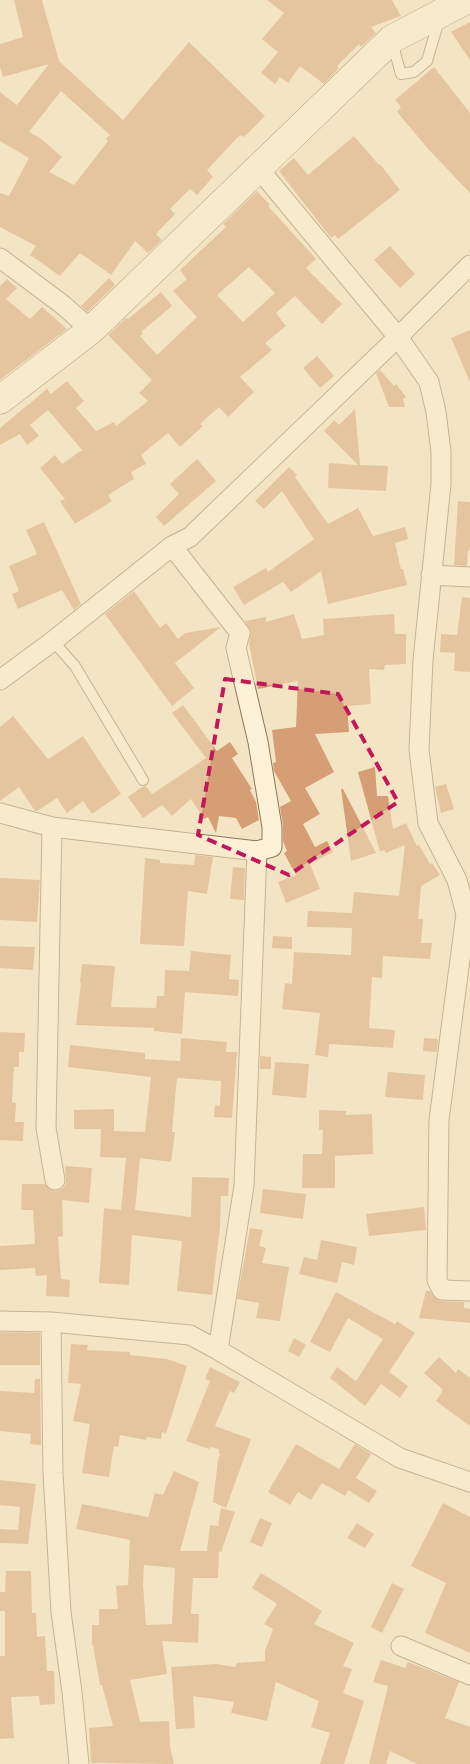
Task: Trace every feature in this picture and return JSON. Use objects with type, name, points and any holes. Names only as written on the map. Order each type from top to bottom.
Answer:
[{"type":"street","points":[[0,400],[91,330],[392,40],[466,0]]},
{"type":"street","points":[[259,169],[398,337],[429,382],[436,412],[440,452],[440,484],[423,660],[419,750],[428,823],[457,880],[468,916],[439,1120],[437,1280],[442,1290],[470,1292]]},
{"type":"street","points":[[0,258],[91,330]]},
{"type":"street","points":[[0,680],[53,641],[172,546],[190,537],[398,337],[470,264]]},
{"type":"street","points":[[0,813],[52,827],[257,851],[272,847],[272,827],[258,742],[236,648],[240,633],[172,546]]},
{"type":"street","points":[[430,575],[470,577]]},
{"type":"street","points":[[52,827],[46,1128],[55,1180]]},
{"type":"street","points":[[218,1350],[244,1186],[257,851]]},
{"type":"street","points":[[0,1320],[51,1322],[190,1335],[400,1458],[470,1482]]},
{"type":"street","points":[[51,1322],[53,1473],[60,1612],[72,1692],[79,1764]]},
{"type":"street","points":[[401,1646],[470,1675]]},
{"type":"lane","points":[[392,40],[401,74],[414,72],[427,61],[442,12]]},
{"type":"lane","points":[[53,641],[75,666],[143,780]]},
{"type":"highlighted area","points":[[225,679],[338,694],[398,802],[289,875],[198,835]]},
{"type":"building","points":[[14,0],[42,0],[59,61],[123,120],[189,42],[265,116],[244,137],[241,135],[237,138],[207,170],[213,177],[197,195],[190,189],[170,209],[175,214],[156,234],[162,240],[148,253],[135,241],[111,275],[80,253],[60,276],[30,255],[36,246],[0,227],[0,193],[9,196],[29,158],[0,141],[0,92],[17,105],[49,64],[3,77],[0,67],[0,44],[23,37]],"holes":[[[61,91],[110,135],[106,139],[108,141],[74,185],[49,172],[62,157],[39,137],[29,132]]]},
{"type":"building","points":[[267,0],[392,0],[401,16],[371,27],[376,33],[361,47],[359,44],[337,66],[339,68],[324,84],[300,66],[288,83],[280,77],[275,84],[261,73],[278,52],[262,39],[284,13]]},
{"type":"building","points":[[470,22],[470,60],[451,32]]},
{"type":"building","points":[[434,67],[470,113],[470,193],[430,151],[397,112],[401,107],[395,100]]},
{"type":"building","points":[[354,136],[380,164],[400,190],[338,239],[335,235],[331,238],[279,171],[294,158],[308,175]]},
{"type":"building","points":[[257,191],[270,205],[268,206],[316,259],[306,268],[342,304],[322,324],[295,296],[276,313],[286,326],[265,343],[272,350],[240,377],[254,392],[228,417],[219,407],[200,424],[203,426],[180,447],[168,433],[141,455],[146,464],[131,472],[134,479],[108,495],[112,501],[75,524],[60,501],[65,499],[40,468],[55,455],[62,464],[82,450],[48,410],[30,425],[39,436],[27,445],[20,434],[0,445],[0,428],[47,389],[51,394],[67,381],[84,401],[76,408],[96,431],[114,422],[116,426],[148,401],[139,393],[152,380],[108,335],[126,318],[128,319],[161,292],[172,306],[141,332],[143,333],[140,336],[157,355],[197,317],[173,291],[187,279],[180,270],[226,227],[223,224]],"holes":[[[249,267],[275,293],[243,322],[217,295]]]},
{"type":"building","points":[[390,246],[415,274],[400,288],[374,260]]},
{"type":"building","points":[[109,278],[115,285],[87,312],[81,306]]},
{"type":"building","points":[[7,279],[17,288],[6,299],[30,319],[42,307],[67,329],[0,380],[0,286]]},
{"type":"building","points":[[470,330],[470,382],[451,338]]},
{"type":"building","points":[[317,356],[334,376],[320,388],[303,368]]},
{"type":"building","points":[[380,370],[394,386],[396,384],[406,397],[403,399],[405,407],[389,407],[376,373]]},
{"type":"building","points":[[355,409],[360,465],[388,466],[386,491],[328,488],[329,463],[358,465],[324,431],[334,420],[339,425]]},
{"type":"building","points":[[197,459],[216,481],[164,526],[156,517],[179,494],[170,484]]},
{"type":"building","points":[[289,467],[297,475],[295,477],[328,524],[358,508],[373,536],[405,527],[408,539],[395,543],[407,585],[328,604],[321,571],[291,592],[283,582],[244,605],[233,587],[266,568],[268,572],[314,539],[282,491],[264,509],[255,501]]},
{"type":"building","points":[[458,501],[470,502],[470,551],[468,550],[467,566],[454,565]]},
{"type":"building","points":[[44,522],[81,604],[74,610],[62,590],[18,609],[12,594],[19,591],[9,566],[37,554],[26,530]]},
{"type":"building","points":[[134,591],[160,628],[166,623],[178,639],[185,633],[221,627],[175,663],[194,688],[172,706],[105,614]]},
{"type":"building","points":[[462,597],[470,598],[470,672],[454,671],[455,653],[440,652],[441,634],[457,635]]},
{"type":"building","points":[[294,614],[302,639],[324,635],[323,619],[394,614],[395,634],[406,634],[406,664],[385,665],[384,670],[369,669],[371,704],[347,706],[349,732],[315,734],[334,772],[305,788],[320,814],[303,824],[315,847],[327,841],[333,852],[310,864],[320,889],[286,903],[278,882],[296,875],[284,853],[287,851],[283,841],[280,807],[291,801],[274,771],[273,763],[276,762],[272,730],[296,727],[298,681],[258,689],[249,644],[251,631],[245,621],[266,617],[266,622]]},
{"type":"building","points":[[183,705],[217,751],[230,742],[238,754],[232,758],[252,789],[250,790],[256,802],[259,820],[242,829],[236,818],[219,816],[216,833],[208,817],[204,819],[191,799],[172,816],[162,805],[143,818],[128,797],[146,786],[152,794],[206,758],[172,713]]},
{"type":"building","points":[[13,716],[48,759],[83,736],[121,794],[92,814],[83,801],[67,813],[57,798],[35,811],[19,787],[0,801],[0,727]]},
{"type":"building","points":[[375,767],[377,796],[388,796],[393,829],[406,823],[417,846],[419,845],[430,864],[432,863],[440,875],[421,886],[418,919],[423,919],[421,943],[432,943],[430,959],[383,956],[382,978],[372,977],[369,1028],[395,1030],[393,1048],[329,1044],[328,1057],[315,1055],[320,1013],[282,1009],[285,983],[292,984],[294,952],[351,955],[352,928],[307,927],[308,911],[352,913],[354,891],[356,896],[355,892],[399,896],[405,845],[386,853],[384,850],[380,852],[358,772]]},
{"type":"building","points":[[446,784],[454,809],[441,813],[435,787]]},
{"type":"building","points":[[341,789],[343,789],[376,853],[351,861]]},
{"type":"building","points":[[195,855],[213,857],[207,894],[188,891],[184,946],[140,944],[145,858],[160,860],[160,863],[194,865]]},
{"type":"building","points":[[233,867],[245,868],[244,900],[230,899]]},
{"type":"building","points":[[0,878],[40,880],[37,922],[0,920]]},
{"type":"building","points":[[273,936],[292,937],[292,949],[272,948]]},
{"type":"building","points":[[0,946],[35,947],[33,970],[0,968]]},
{"type":"building","points":[[191,951],[231,955],[229,979],[239,980],[238,996],[185,992],[182,1034],[154,1031],[154,1028],[76,1025],[82,964],[115,966],[111,1007],[156,1008],[157,996],[164,996],[165,970],[189,971]]},
{"type":"building","points":[[0,1032],[25,1033],[24,1052],[19,1052],[19,1067],[14,1067],[12,1102],[16,1103],[15,1122],[24,1122],[23,1141],[0,1140]]},
{"type":"building","points":[[181,1038],[227,1042],[226,1052],[237,1052],[232,1118],[214,1117],[215,1105],[220,1106],[221,1081],[177,1078],[172,1132],[175,1132],[171,1162],[140,1158],[135,1210],[191,1217],[192,1177],[229,1178],[228,1196],[221,1196],[220,1226],[212,1295],[177,1291],[182,1241],[132,1235],[129,1285],[99,1283],[104,1208],[121,1210],[126,1158],[100,1157],[101,1129],[74,1129],[74,1110],[114,1109],[114,1131],[145,1132],[151,1077],[68,1067],[70,1045],[145,1053],[145,1059],[180,1061]]},
{"type":"building","points":[[424,1038],[438,1039],[437,1052],[423,1051]]},
{"type":"building","points":[[260,1056],[271,1057],[271,1069],[260,1069]]},
{"type":"building","points":[[275,1062],[309,1064],[306,1098],[272,1095]]},
{"type":"building","points":[[388,1072],[425,1075],[423,1100],[385,1097]]},
{"type":"building","points":[[319,1110],[346,1111],[346,1115],[372,1114],[373,1154],[335,1156],[335,1188],[302,1188],[303,1154],[322,1154],[323,1130],[319,1130]]},
{"type":"building","points":[[65,1166],[92,1168],[89,1203],[62,1200],[63,1236],[58,1237],[61,1279],[70,1280],[69,1297],[46,1296],[47,1275],[36,1276],[35,1268],[0,1270],[0,1246],[35,1244],[33,1210],[21,1210],[22,1184],[45,1184],[51,1190],[57,1191],[63,1188],[66,1183]]},
{"type":"building","points":[[263,1189],[306,1194],[303,1219],[260,1213]]},
{"type":"building","points":[[424,1207],[426,1230],[369,1236],[366,1214]]},
{"type":"building","points":[[250,1228],[263,1230],[259,1246],[266,1248],[262,1263],[289,1267],[280,1321],[256,1318],[259,1303],[237,1299]]},
{"type":"building","points":[[321,1240],[357,1247],[354,1265],[342,1262],[337,1283],[299,1274],[304,1257],[317,1260]]},
{"type":"building","points":[[426,1291],[430,1291],[436,1299],[441,1301],[464,1302],[464,1308],[470,1309],[470,1323],[419,1318]]},
{"type":"building","points":[[336,1292],[395,1324],[397,1321],[415,1333],[389,1372],[408,1386],[400,1398],[381,1384],[365,1406],[330,1378],[337,1367],[356,1381],[383,1339],[348,1318],[330,1352],[310,1342]]},
{"type":"building","points":[[0,1332],[40,1333],[40,1365],[0,1365]]},
{"type":"building","points":[[294,1338],[306,1345],[299,1357],[288,1351]]},
{"type":"building","points":[[71,1344],[88,1345],[87,1350],[130,1352],[130,1355],[167,1359],[187,1366],[166,1434],[162,1432],[161,1439],[147,1437],[146,1440],[120,1435],[118,1447],[114,1446],[109,1477],[82,1473],[90,1424],[73,1421],[81,1384],[68,1383]]},
{"type":"building","points":[[439,1357],[456,1373],[458,1369],[470,1378],[470,1426],[436,1401],[443,1390],[424,1373]]},
{"type":"building","points":[[210,1367],[240,1382],[234,1393],[230,1391],[215,1426],[251,1439],[226,1508],[213,1502],[220,1454],[219,1449],[210,1447],[209,1449],[186,1441],[210,1381],[205,1379]]},
{"type":"building","points":[[35,1379],[40,1379],[41,1445],[30,1444],[31,1434],[0,1431],[0,1391],[34,1393]]},
{"type":"building","points":[[296,1444],[339,1469],[355,1444],[371,1454],[356,1478],[377,1491],[369,1503],[348,1490],[345,1496],[322,1483],[311,1500],[298,1492],[290,1505],[268,1492]]},
{"type":"building","points":[[174,1471],[199,1482],[180,1551],[207,1551],[210,1525],[218,1526],[221,1508],[235,1512],[221,1552],[219,1551],[218,1578],[193,1578],[191,1614],[199,1614],[198,1643],[162,1641],[167,1674],[130,1680],[140,1722],[169,1721],[170,1747],[174,1764],[91,1763],[89,1728],[113,1726],[102,1685],[100,1685],[92,1645],[92,1625],[99,1625],[99,1609],[118,1609],[116,1586],[128,1585],[130,1540],[76,1529],[82,1504],[148,1517],[155,1493],[163,1495]],"holes":[[[144,1565],[175,1568],[172,1624],[146,1625],[143,1584]]]},
{"type":"building","points":[[0,1480],[36,1484],[28,1544],[0,1543],[0,1529],[18,1530],[20,1507],[0,1505]]},
{"type":"building","points":[[443,1503],[470,1517],[470,1653],[425,1633],[446,1583],[411,1566]]},
{"type":"building","points":[[260,1518],[272,1523],[262,1547],[250,1542]]},
{"type":"building","points":[[357,1523],[374,1534],[365,1548],[347,1538]]},
{"type":"building","points":[[6,1571],[31,1571],[32,1613],[36,1613],[37,1637],[45,1636],[47,1671],[54,1671],[55,1704],[40,1705],[39,1696],[11,1697],[14,1738],[0,1739],[0,1656],[5,1656],[5,1611],[0,1611],[0,1592],[5,1592]]},
{"type":"building","points":[[261,1573],[322,1611],[314,1624],[354,1643],[343,1666],[352,1669],[343,1693],[364,1701],[344,1764],[320,1764],[330,1733],[311,1727],[319,1701],[276,1682],[267,1721],[231,1713],[234,1702],[193,1696],[195,1728],[176,1729],[171,1667],[216,1664],[235,1667],[237,1663],[265,1661],[265,1651],[273,1629],[264,1624],[277,1604],[252,1588]]},
{"type":"building","points":[[392,1583],[404,1589],[382,1633],[371,1627]]},
{"type":"building","points":[[381,1660],[405,1668],[408,1662],[459,1682],[445,1718],[470,1727],[470,1764],[417,1764],[390,1751],[386,1764],[369,1764],[388,1686],[373,1682]]}]
